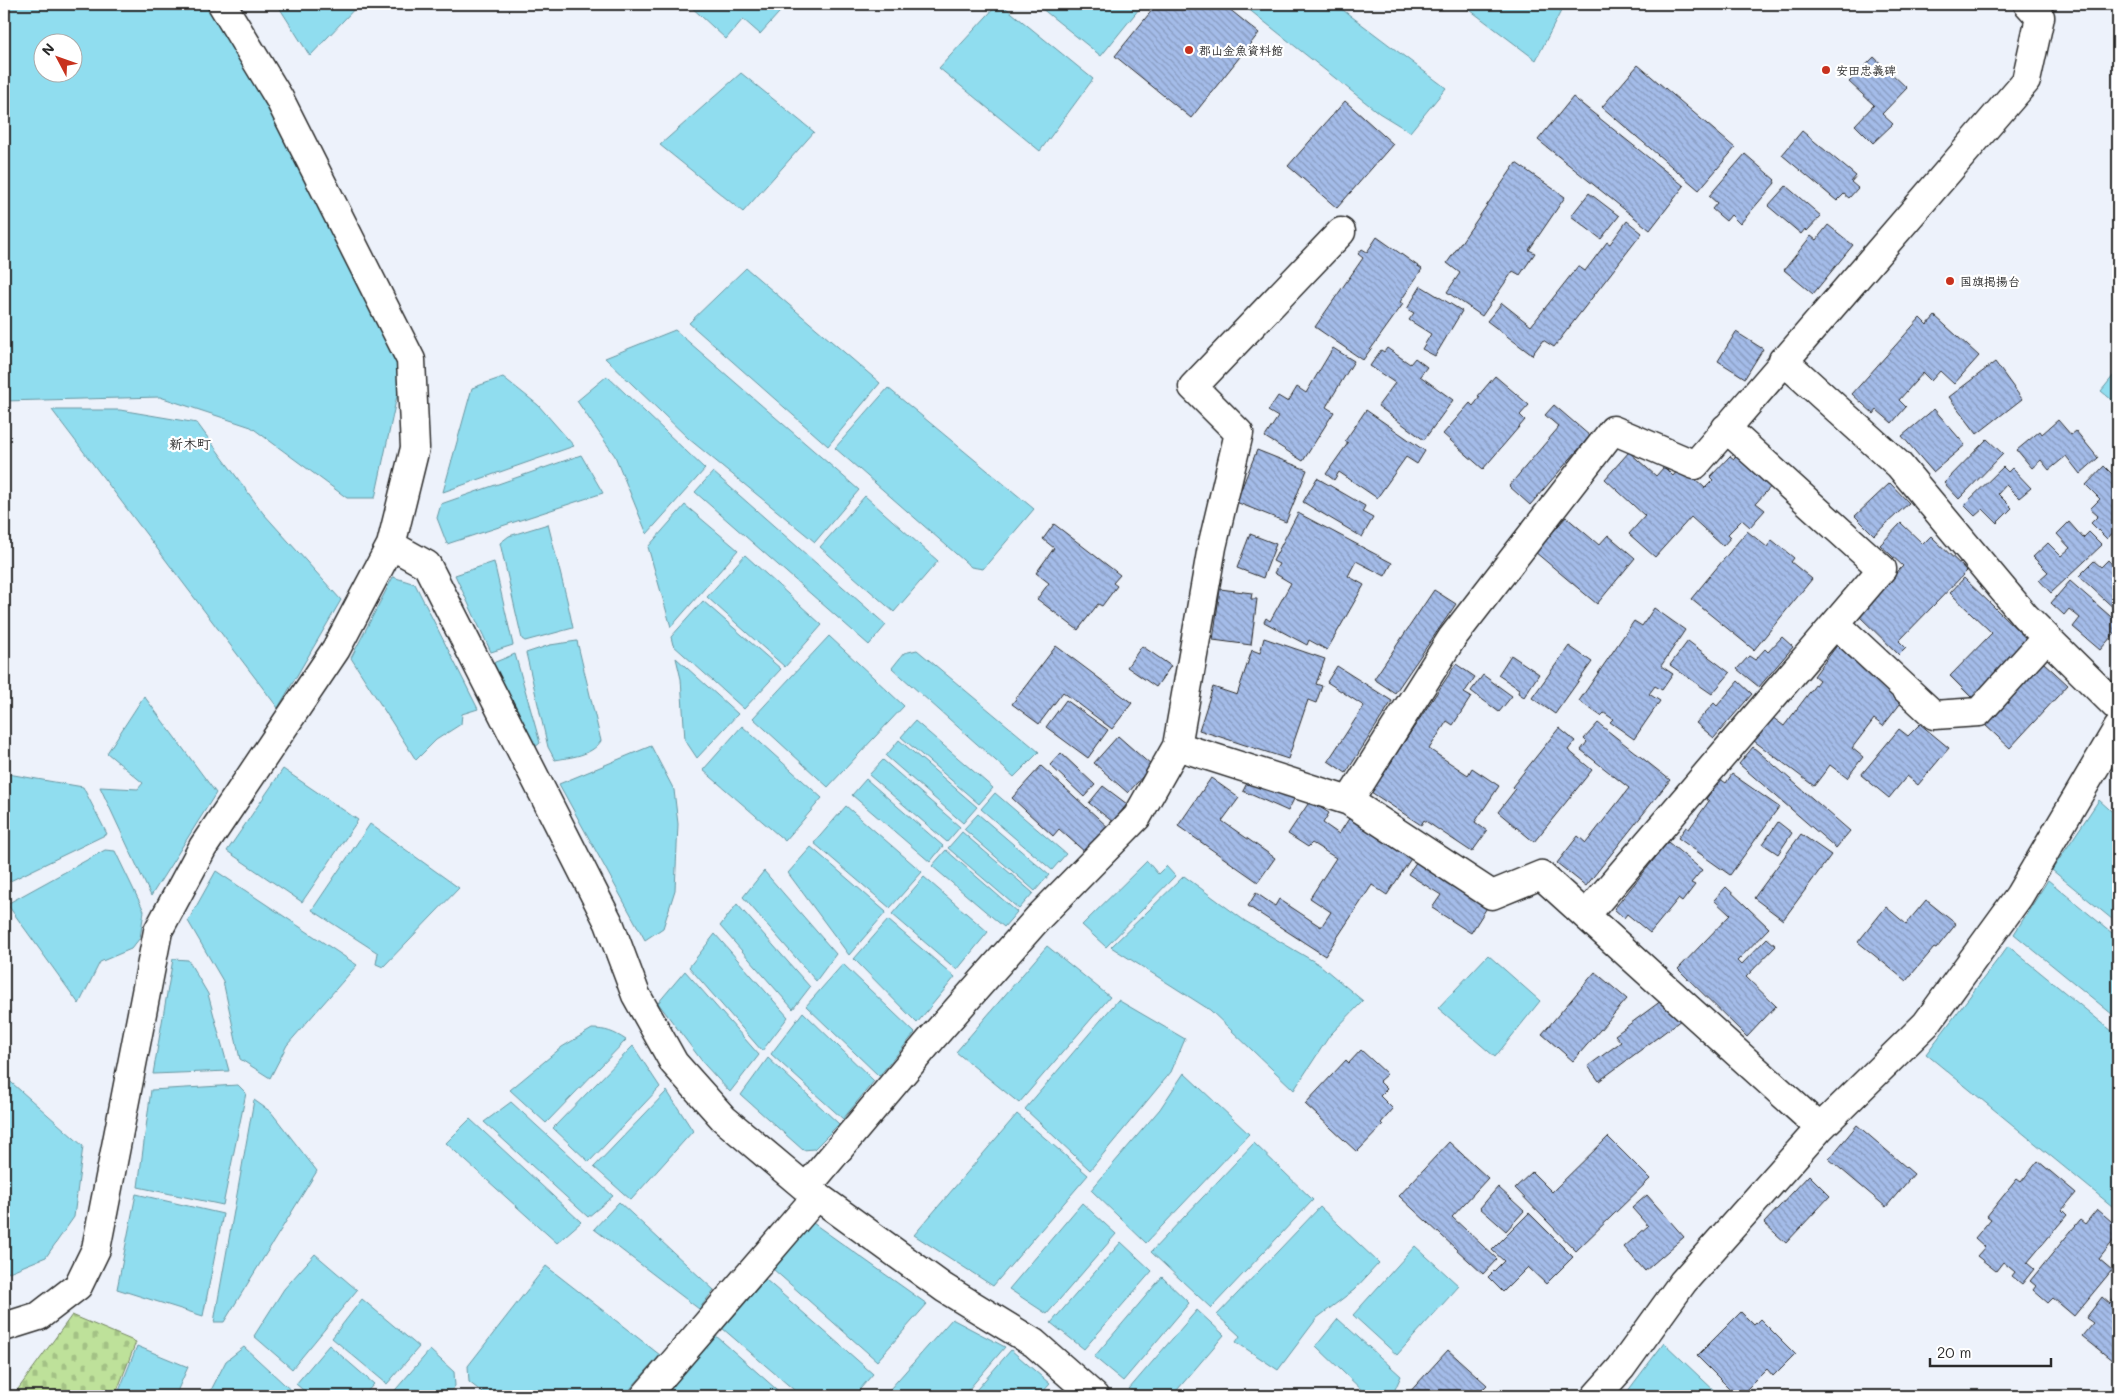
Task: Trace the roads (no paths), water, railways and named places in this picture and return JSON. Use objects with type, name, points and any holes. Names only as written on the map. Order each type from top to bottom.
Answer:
[{"type":"street","points":[[4,1327],[39,1316],[78,1286],[96,1249],[158,931],[203,846],[336,649],[391,545],[415,448],[411,360],[279,98],[222,4]]},
{"type":"street","points":[[1349,801],[1452,638],[1613,430],[1695,465],[1783,360],[2026,81],[2040,17],[2028,4]]},
{"type":"street","points":[[645,1396],[811,1192],[933,1037],[1039,917],[1137,817],[1177,746],[1212,547],[1239,433],[1193,387],[1341,232]]},
{"type":"street","points":[[1783,360],[1899,465],[2025,616],[2118,708]]},
{"type":"street","points":[[1586,915],[1882,569],[1726,428]]},
{"type":"street","points":[[391,545],[427,565],[609,923],[636,995],[674,1063],[724,1119],[811,1192],[944,1288],[1034,1343],[1094,1396]]},
{"type":"street","points":[[1836,624],[1934,715],[1980,712],[2046,638]]},
{"type":"street","points":[[1596,1396],[1621,1368],[1683,1282],[1820,1128],[1932,1016],[2019,896],[2118,728]]},
{"type":"street","points":[[1177,746],[1349,801],[1492,895],[1541,875],[1820,1128]]},
{"type":"water","points":[[4,4],[206,4],[271,102],[404,363],[375,498],[347,498],[251,427],[160,397],[4,401]]},
{"type":"water","points":[[277,4],[359,4],[310,56]]},
{"type":"water","points":[[688,4],[787,4],[760,34],[743,19],[726,39]]},
{"type":"water","points":[[998,4],[1001,4],[1093,79],[1040,151],[939,68]]},
{"type":"water","points":[[1036,4],[1143,4],[1101,56]]},
{"type":"water","points":[[1242,4],[1335,4],[1446,88],[1410,132],[1379,113]]},
{"type":"water","points":[[1462,4],[1555,4],[1562,9],[1536,60]]},
{"type":"water","points":[[741,73],[814,132],[743,212],[660,145]]},
{"type":"water","points":[[746,268],[880,383],[828,446],[689,323]]},
{"type":"water","points":[[675,330],[859,490],[815,542],[689,439],[605,358]]},
{"type":"water","points":[[2118,370],[2118,405],[2101,391]]},
{"type":"water","points":[[607,376],[705,469],[647,534],[615,456],[577,401]]},
{"type":"water","points":[[503,377],[538,405],[574,446],[443,492],[472,388]]},
{"type":"water","points":[[888,388],[1034,509],[983,569],[971,567],[835,448]]},
{"type":"water","points":[[52,410],[120,410],[197,423],[263,513],[341,600],[278,708]]},
{"type":"water","points":[[581,455],[603,493],[447,544],[437,518],[441,504]]},
{"type":"water","points":[[713,472],[886,625],[869,645],[695,492]]},
{"type":"water","points":[[865,496],[938,561],[894,612],[820,547]]},
{"type":"water","points":[[685,505],[738,550],[671,627],[648,547]]},
{"type":"water","points":[[548,524],[573,628],[525,641],[522,639],[500,543],[509,536]]},
{"type":"water","points":[[745,555],[822,625],[785,667],[707,597]]},
{"type":"water","points":[[494,562],[513,645],[491,652],[455,575]]},
{"type":"water","points":[[393,577],[415,584],[478,709],[462,714],[461,724],[436,740],[416,760],[351,658]]},
{"type":"water","points":[[703,601],[781,669],[744,709],[673,645],[671,637]]},
{"type":"water","points":[[829,636],[904,706],[828,787],[753,718]]},
{"type":"water","points":[[577,641],[601,741],[586,753],[555,760],[548,747],[526,653],[550,645]]},
{"type":"water","points":[[917,650],[1039,752],[1014,777],[892,668],[904,653]]},
{"type":"water","points":[[515,654],[540,743],[534,748],[493,663]]},
{"type":"water","points":[[676,658],[738,714],[697,758],[685,740],[681,679]]},
{"type":"water","points":[[144,696],[216,793],[151,896],[100,787],[138,789],[143,783],[107,753]]},
{"type":"water","points":[[915,721],[993,788],[979,804],[901,737]]},
{"type":"water","points":[[742,726],[822,798],[785,841],[703,770]]},
{"type":"water","points":[[899,740],[977,807],[963,823],[886,756]]},
{"type":"water","points":[[651,746],[674,790],[678,824],[675,890],[663,928],[645,940],[559,784]]},
{"type":"water","points":[[883,760],[960,827],[947,842],[869,775]]},
{"type":"water","points":[[283,769],[358,820],[302,902],[227,851]]},
{"type":"water","points":[[8,774],[83,787],[107,834],[4,884],[4,776]]},
{"type":"water","points":[[866,779],[943,846],[930,862],[852,795]]},
{"type":"water","points":[[995,793],[1066,854],[1052,870],[981,809]]},
{"type":"water","points":[[2099,800],[2118,817],[2118,924],[2052,870]]},
{"type":"water","points":[[846,806],[922,872],[890,908],[814,843]]},
{"type":"water","points":[[978,814],[1049,875],[1035,891],[964,829]]},
{"type":"water","points":[[370,824],[459,888],[383,967],[376,964],[378,953],[312,910]]},
{"type":"water","points":[[962,832],[1033,893],[1019,909],[948,848]]},
{"type":"water","points":[[811,847],[886,912],[849,955],[788,873]]},
{"type":"water","points":[[105,850],[115,851],[144,911],[140,938],[131,949],[100,962],[79,1004],[7,904]]},
{"type":"water","points":[[946,850],[1017,912],[1004,927],[932,866]]},
{"type":"water","points":[[1147,861],[1158,874],[1166,866],[1175,876],[1106,947],[1082,925]]},
{"type":"water","points":[[216,871],[357,965],[287,1045],[270,1078],[240,1059],[223,981],[188,921]]},
{"type":"water","points":[[764,871],[836,954],[816,981],[743,897]]},
{"type":"water","points":[[1184,876],[1245,921],[1320,965],[1363,1001],[1330,1035],[1294,1090],[1210,1010],[1111,947]]},
{"type":"water","points":[[924,877],[988,932],[957,970],[892,914]]},
{"type":"water","points":[[2048,880],[2118,938],[2118,1019],[2014,934]]},
{"type":"water","points":[[737,904],[810,987],[793,1009],[720,926]]},
{"type":"water","points":[[888,920],[955,977],[917,1023],[854,959]]},
{"type":"water","points":[[715,934],[788,1017],[762,1051],[689,967]]},
{"type":"water","points":[[1047,946],[1110,997],[1019,1103],[956,1052]]},
{"type":"water","points":[[2008,946],[2118,1036],[2118,1211],[1926,1054]]},
{"type":"water","points":[[1488,955],[1540,1001],[1495,1057],[1438,1008]]},
{"type":"water","points":[[173,959],[188,960],[208,994],[229,1071],[153,1074]]},
{"type":"water","points":[[843,964],[915,1033],[879,1076],[806,1006]]},
{"type":"water","points":[[685,971],[759,1055],[730,1092],[705,1065],[658,1003]]},
{"type":"water","points":[[1118,1000],[1185,1039],[1171,1072],[1090,1170],[1025,1109]]},
{"type":"water","points":[[803,1012],[874,1081],[843,1119],[771,1054]]},
{"type":"water","points":[[592,1029],[610,1032],[626,1040],[546,1123],[510,1090],[562,1047]]},
{"type":"water","points":[[633,1046],[660,1087],[589,1162],[553,1128]]},
{"type":"water","points":[[768,1058],[839,1124],[814,1149],[803,1150],[741,1095]]},
{"type":"water","points":[[1184,1073],[1249,1134],[1146,1243],[1091,1190],[1160,1109]]},
{"type":"water","points":[[4,1076],[83,1146],[74,1217],[46,1257],[4,1274]]},
{"type":"water","points":[[238,1085],[246,1093],[223,1205],[138,1187],[151,1090]]},
{"type":"water","points":[[667,1091],[693,1131],[631,1200],[594,1167]]},
{"type":"water","points":[[254,1100],[271,1112],[317,1171],[224,1322],[214,1322]]},
{"type":"water","points":[[511,1102],[613,1196],[588,1217],[484,1122]]},
{"type":"water","points":[[1017,1114],[1088,1175],[993,1286],[914,1235]]},
{"type":"water","points":[[470,1119],[581,1222],[557,1243],[446,1143]]},
{"type":"water","points":[[1254,1143],[1313,1200],[1211,1308],[1151,1252]]},
{"type":"water","points":[[136,1194],[223,1214],[203,1316],[117,1289]]},
{"type":"water","points":[[619,1202],[714,1290],[699,1309],[594,1229]]},
{"type":"water","points":[[1082,1203],[1116,1234],[1047,1314],[1009,1289]]},
{"type":"water","points":[[1320,1207],[1379,1263],[1354,1290],[1317,1318],[1278,1370],[1236,1342],[1240,1336],[1217,1315]]},
{"type":"water","points":[[813,1223],[927,1304],[877,1361],[773,1269]]},
{"type":"water","points":[[1121,1242],[1152,1271],[1084,1349],[1051,1323]]},
{"type":"water","points":[[1415,1246],[1459,1286],[1397,1355],[1353,1315]]},
{"type":"water","points":[[315,1254],[357,1290],[292,1369],[254,1336],[284,1289]]},
{"type":"water","points":[[546,1266],[660,1355],[624,1396],[487,1396],[469,1382],[468,1366]]},
{"type":"water","points":[[1162,1277],[1189,1303],[1123,1381],[1094,1357]]},
{"type":"water","points":[[765,1279],[873,1374],[854,1396],[801,1396],[722,1328]]},
{"type":"water","points":[[362,1299],[419,1347],[387,1384],[332,1338]]},
{"type":"water","points":[[1197,1310],[1224,1335],[1172,1396],[1138,1396],[1129,1389]]},
{"type":"water","points":[[952,1319],[1005,1347],[963,1396],[898,1396],[890,1389]]},
{"type":"water","points":[[1338,1319],[1401,1376],[1392,1396],[1368,1396],[1316,1346]]},
{"type":"water","points":[[715,1335],[784,1396],[661,1396]]},
{"type":"water","points":[[1664,1343],[1720,1396],[1624,1396]]},
{"type":"water","points":[[329,1345],[374,1384],[363,1396],[310,1396],[296,1384]]},
{"type":"water","points":[[137,1346],[188,1367],[175,1396],[117,1396]]},
{"type":"water","points":[[244,1347],[297,1396],[208,1396],[226,1361]]},
{"type":"water","points":[[430,1350],[454,1372],[455,1386],[447,1396],[390,1396]]},
{"type":"water","points":[[1011,1350],[1050,1384],[1039,1396],[971,1396]]},
{"type":"place","name":"郡山金魚資料館","points":[[1189,50]]},
{"type":"place","name":"安田忠義碑","points":[[1826,70]]},
{"type":"place","name":"国旗掲揚台","points":[[1950,281]]},
{"type":"district","name":"新木町","points":[[190,443]]}]
